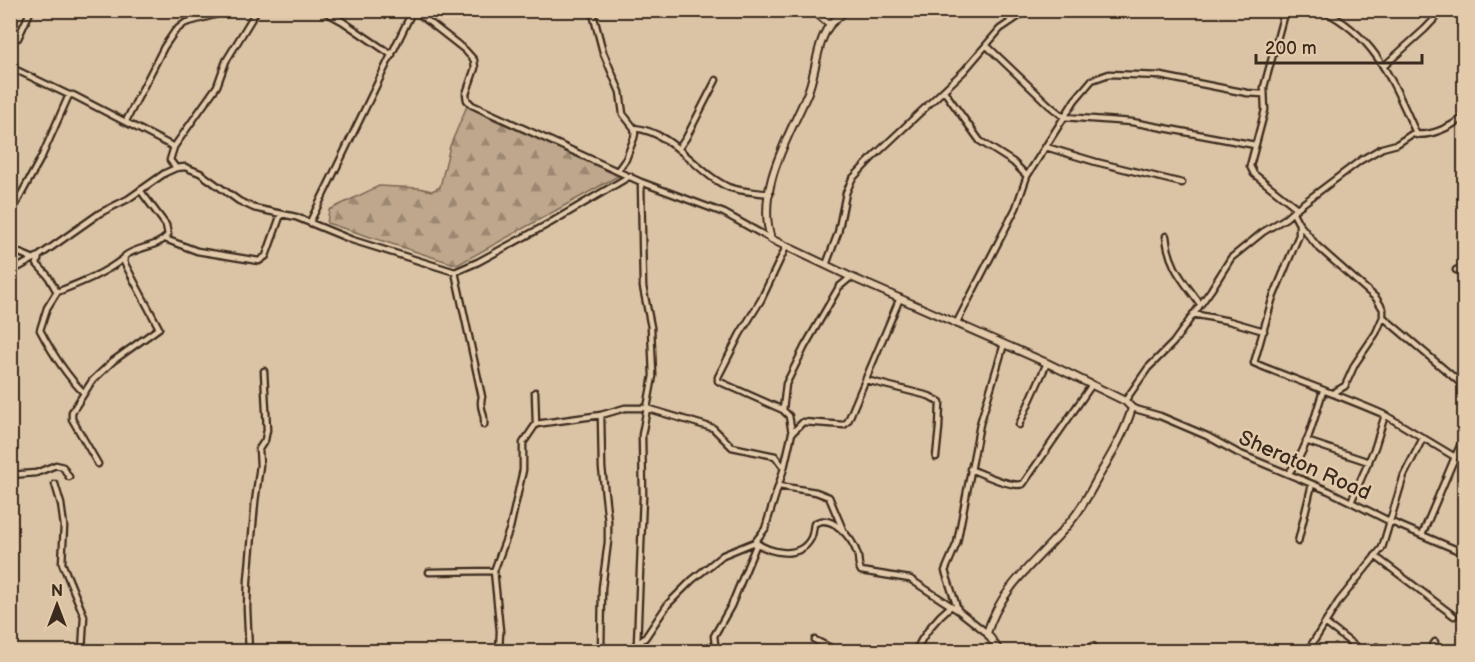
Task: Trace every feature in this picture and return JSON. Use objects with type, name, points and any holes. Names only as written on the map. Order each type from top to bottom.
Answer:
[{"type":"street","points":[[18,38],[31,10]]},
{"type":"street","points":[[176,168],[170,160],[174,147],[218,86],[226,61],[257,10]]},
{"type":"street","points":[[322,10],[392,55]]},
{"type":"street","points":[[310,222],[414,10],[474,60],[475,68],[466,94],[466,100],[472,105],[641,182],[724,213],[786,247],[1047,363],[1125,401],[1132,408],[1127,427],[1084,504],[1010,586],[993,613],[987,633]]},
{"type":"street","points":[[592,10],[603,52],[620,92],[623,114],[634,128],[634,138],[626,159],[618,170]]},
{"type":"street","points":[[812,10],[830,25]]},
{"type":"street","points":[[771,238],[767,227],[770,194],[778,160],[788,133],[806,97],[825,34],[830,25],[846,10]]},
{"type":"street","points":[[1000,10],[1012,21]]},
{"type":"street","points":[[826,265],[838,233],[846,193],[852,180],[873,157],[944,91],[1000,29],[1028,10]]},
{"type":"street","points":[[1285,10],[1263,94],[1264,110],[1250,166],[1252,171],[1295,210],[1299,235],[1272,300],[1254,363],[1302,380],[1323,391],[1385,415],[1455,457]]},
{"type":"street","points":[[1322,10],[1342,20],[1372,48],[1384,66],[1417,135]]},
{"type":"street","points":[[1384,66],[1443,10]]},
{"type":"street","points":[[126,121],[164,47],[175,31],[185,23],[225,12]]},
{"type":"street","points":[[986,45],[1048,105],[1064,117],[1131,122],[1255,145]]},
{"type":"street","points":[[10,67],[73,95],[174,147]]},
{"type":"street","points":[[956,324],[1016,208],[1027,176],[1064,117],[1092,80],[1109,74],[1161,76],[1263,94]]},
{"type":"street","points":[[679,148],[716,80]]},
{"type":"street","points":[[944,91],[980,141],[1013,162],[1027,176]]},
{"type":"street","points":[[10,215],[42,156],[69,95]]},
{"type":"street","points":[[1125,401],[1149,368],[1173,343],[1231,258],[1371,154],[1396,144],[1412,134],[1444,129],[1464,117]]},
{"type":"street","points":[[634,128],[645,130],[679,148],[719,182],[730,188],[770,194]]},
{"type":"street","points":[[1046,147],[1182,183]]},
{"type":"street","points":[[10,272],[100,213],[176,168],[193,169],[247,204],[296,217],[352,240],[455,272],[550,223],[630,176]]},
{"type":"street","points":[[637,644],[643,497],[642,435],[653,376],[651,327],[643,286],[641,182]]},
{"type":"street","points":[[140,190],[166,225],[168,231],[165,239]]},
{"type":"street","points":[[84,393],[51,351],[40,330],[47,308],[57,292],[110,269],[128,253],[165,239],[196,251],[259,261],[266,256],[281,214]]},
{"type":"street","points":[[1299,224],[1317,246],[1376,298],[1383,309],[1383,316],[1376,333],[1355,364],[1345,386],[1333,393]]},
{"type":"street","points":[[1166,236],[1175,271],[1200,304]]},
{"type":"street","points":[[720,651],[715,644],[714,636],[731,606],[756,543],[765,529],[779,486],[792,433],[789,416],[783,410],[738,388],[723,384],[718,381],[718,377],[761,300],[786,247]]},
{"type":"street","points":[[10,249],[36,257]]},
{"type":"street","points":[[36,257],[37,264],[48,276],[57,292]]},
{"type":"street","points":[[98,464],[72,419],[72,412],[92,381],[114,361],[159,328],[124,258]]},
{"type":"street","points":[[1456,270],[1464,266]]},
{"type":"street","points":[[455,272],[482,397],[480,405],[485,419],[484,425]]},
{"type":"street","points":[[783,410],[786,384],[839,287],[851,277]]},
{"type":"street","points":[[792,433],[803,422],[844,425],[866,380],[900,297]]},
{"type":"street","points":[[1193,314],[1264,331]]},
{"type":"street","points":[[1383,316],[1464,386]]},
{"type":"street","points":[[959,611],[945,571],[957,543],[980,424],[1004,344]]},
{"type":"street","points":[[1018,425],[1047,363]]},
{"type":"street","points":[[249,651],[248,580],[260,449],[267,429],[264,371]]},
{"type":"street","points":[[866,380],[928,396],[940,402],[936,457]]},
{"type":"street","points":[[970,469],[1010,483],[1023,484],[1091,386]]},
{"type":"street","points":[[1288,474],[1296,465],[1323,391]]},
{"type":"street","points":[[499,651],[500,631],[494,572],[510,528],[523,470],[523,443],[536,424],[535,392]]},
{"type":"street","points":[[536,424],[601,415],[625,408],[646,408],[713,428],[732,447],[775,456],[784,468]]},
{"type":"street","name":"Sheraton Road","points":[[1132,408],[1160,416],[1207,436],[1238,453],[1312,484],[1464,554]]},
{"type":"street","points":[[601,415],[602,468],[608,521],[608,542],[602,588],[601,651]]},
{"type":"street","points":[[1351,502],[1369,462],[1385,415]]},
{"type":"street","points":[[1422,535],[1464,437]]},
{"type":"street","points":[[1307,651],[1339,601],[1382,548],[1404,475],[1423,438]]},
{"type":"street","points":[[1306,441],[1369,462]]},
{"type":"street","points":[[10,475],[36,473],[56,465],[63,467],[69,477]]},
{"type":"street","points":[[55,484],[62,504],[64,526],[62,563],[84,616],[81,651]]},
{"type":"street","points":[[1298,542],[1312,484]]},
{"type":"street","points":[[779,486],[816,492],[829,497],[844,532],[856,551],[858,567],[861,571],[910,579],[959,611],[987,633],[1000,651]]},
{"type":"street","points":[[621,651],[637,644],[651,630],[668,604],[692,580],[723,555],[756,543],[774,551],[795,551],[810,539],[814,524],[821,520],[832,523],[844,532]]},
{"type":"street","points":[[1375,556],[1454,616]]},
{"type":"street","points":[[429,572],[494,572]]},
{"type":"street","points":[[915,651],[933,621],[951,606]]},
{"type":"street","points":[[1325,623],[1364,651]]},
{"type":"street","points":[[815,640],[839,651]]},
{"type":"street","points":[[1428,651],[1435,642]]},
{"type":"street","points":[[1372,651],[1377,647],[1384,651]]},
{"type":"green space","points":[[467,106],[620,175],[457,265],[327,223],[329,210],[379,186],[432,191],[440,187],[450,146]]}]
